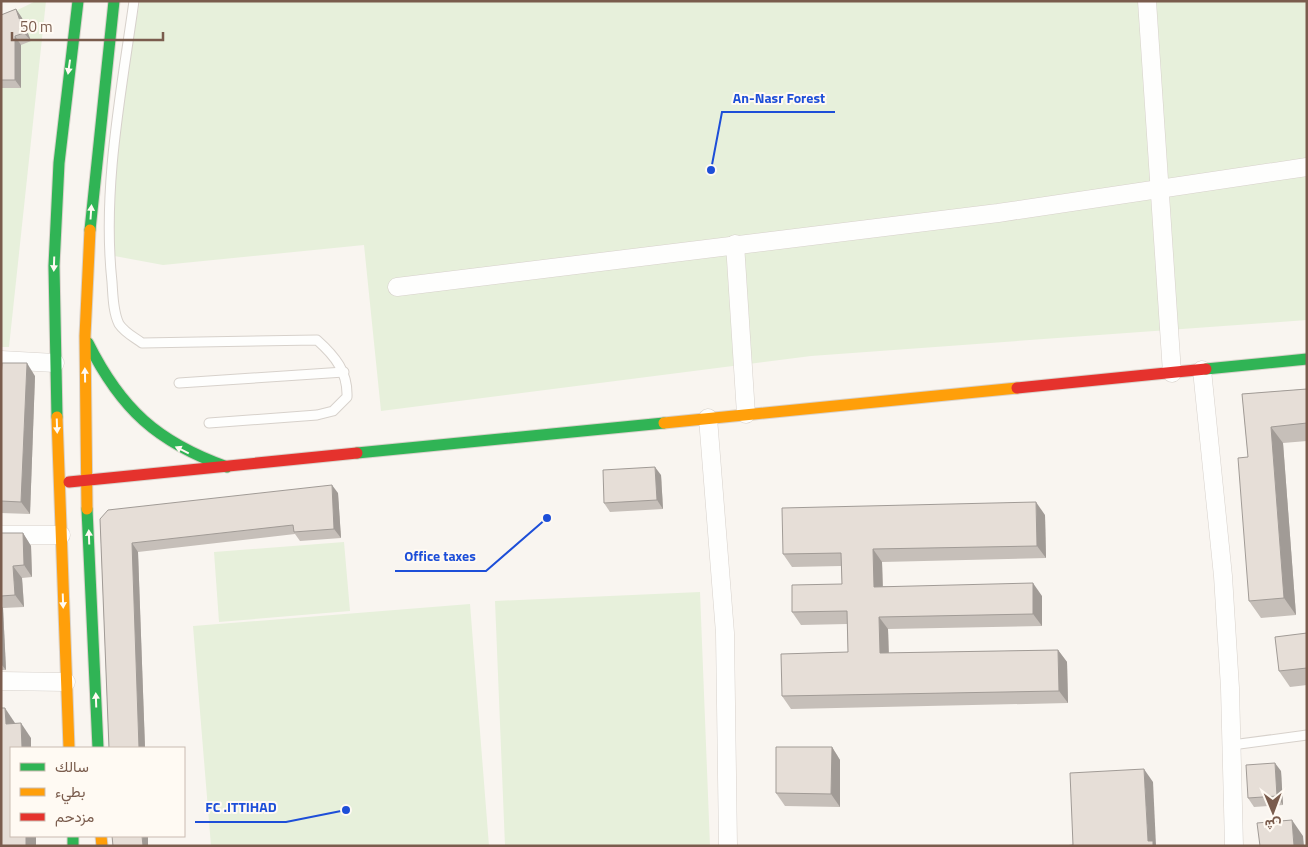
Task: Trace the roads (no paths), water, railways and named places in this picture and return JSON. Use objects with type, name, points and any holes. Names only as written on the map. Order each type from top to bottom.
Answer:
[{"type":"main road","points":[[69,747],[55,363],[54,266],[59,164],[78,1]]},
{"type":"main road","points":[[98,747],[87,480],[85,336],[94,174],[114,1]]},
{"type":"main road","points":[[85,336],[112,389],[130,411],[151,430],[175,446],[200,459],[228,468]]},
{"type":"main road","points":[[60,482],[228,468],[746,414],[1307,360]]},
{"type":"street","points":[[1147,1],[1172,373]]},
{"type":"street","points":[[397,287],[998,213],[1307,167]]},
{"type":"street","points":[[735,244],[746,414]]},
{"type":"street","points":[[1,360],[55,363]]},
{"type":"street","points":[[1202,370],[1223,576],[1232,745],[1234,846]]},
{"type":"street","points":[[708,418],[726,633],[728,846]]},
{"type":"street","points":[[1,535],[61,535]]},
{"type":"street","points":[[1,681],[66,682]]},
{"type":"lane","points":[[134,1],[112,158],[110,259],[115,310],[119,323],[126,332],[142,343],[317,340],[330,352],[344,372],[348,385],[347,397],[333,411],[317,415],[209,423]]},
{"type":"lane","points":[[180,383],[344,372]]},
{"type":"lane","points":[[1232,745],[1307,736]]},
{"type":"place","name":"An-Nasr Forest","points":[[711,170]]},
{"type":"place","name":"Office taxes","points":[[547,518]]},
{"type":"place","name":"FC .ITTIHAD","points":[[346,810]]}]
